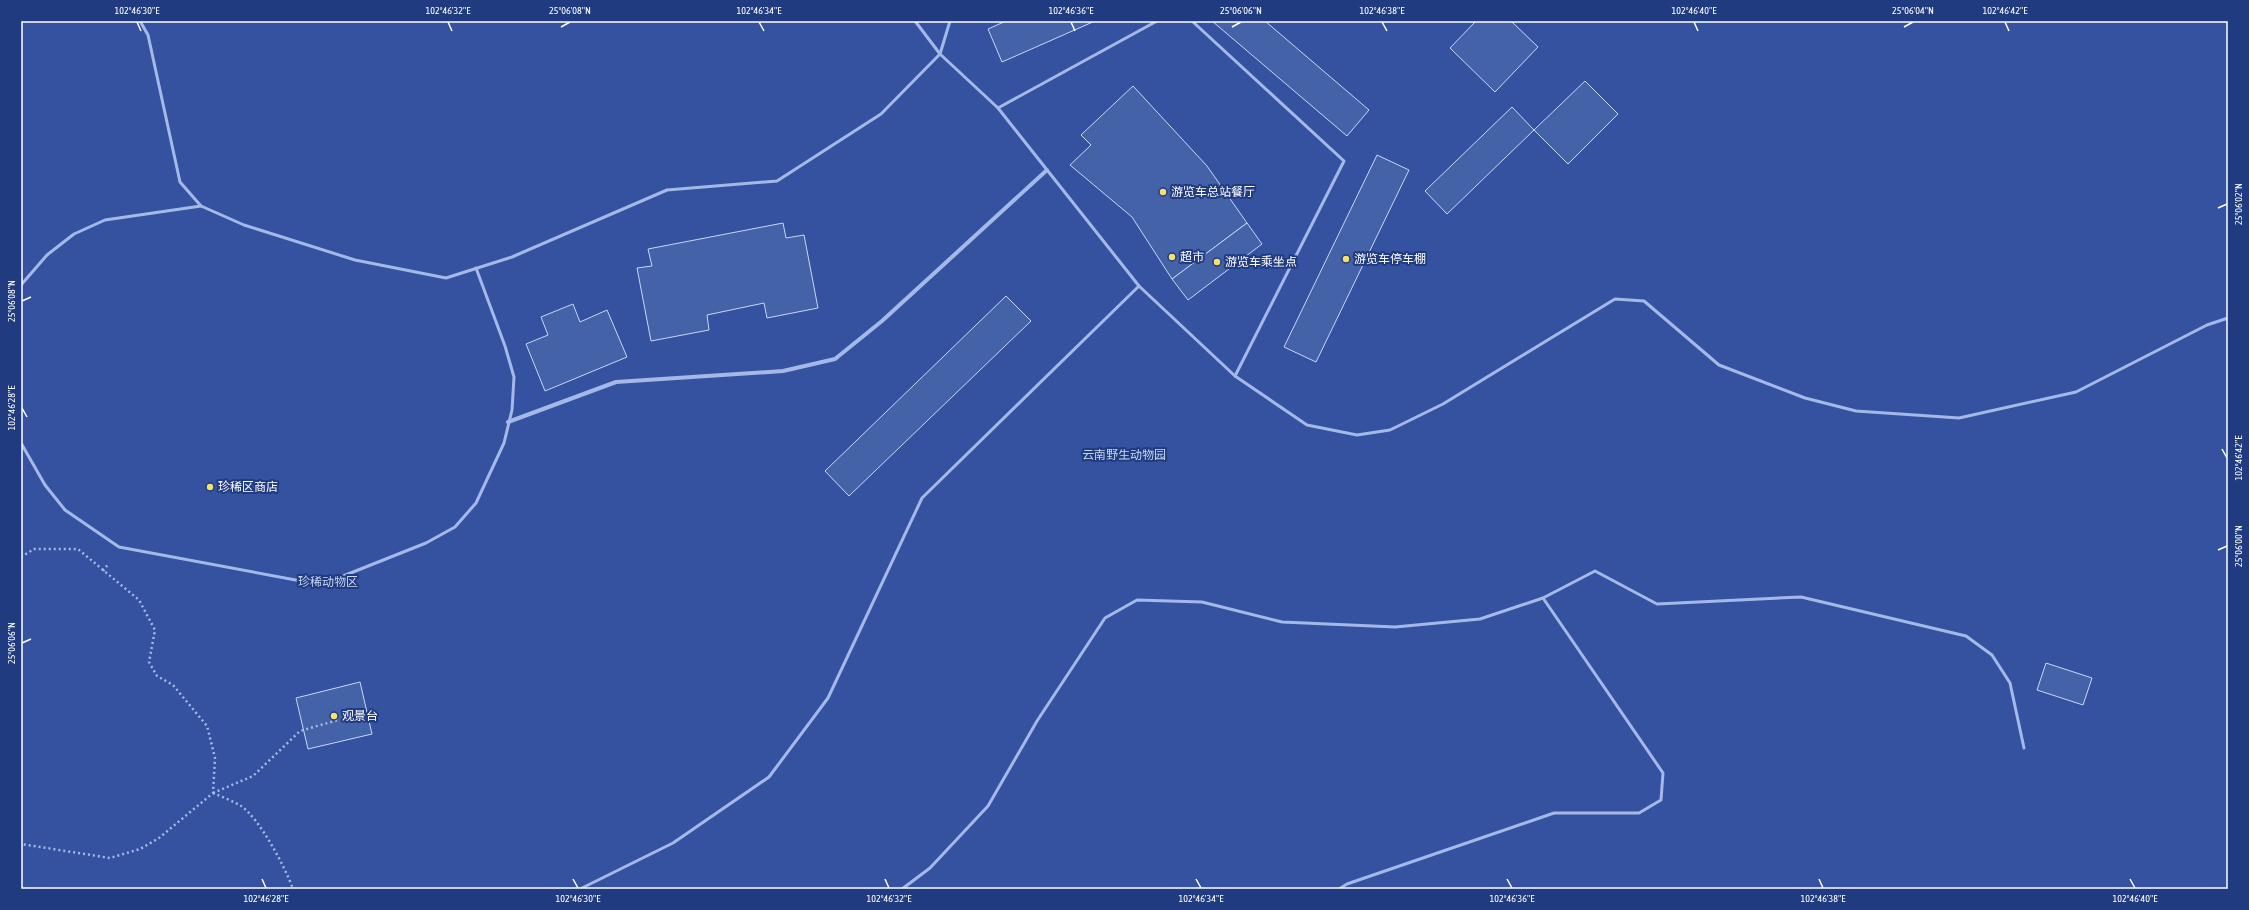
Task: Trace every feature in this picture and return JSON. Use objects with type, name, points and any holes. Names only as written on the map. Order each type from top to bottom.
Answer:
[{"type":"street","points":[[508,422],[616,382],[783,371],[836,358],[882,321],[1047,170]]},
{"type":"lane","points":[[140,21],[148,35],[180,182],[201,206],[244,225],[355,260],[446,278],[512,257],[667,190],[777,181],[881,114],[940,54],[950,21]]},
{"type":"lane","points":[[915,21],[940,54],[998,108],[1139,286],[1235,376],[1306,425],[1357,435],[1390,430],[1443,404],[1615,299],[1644,301],[1719,365],[1805,398],[1856,411],[1959,418],[2076,392],[2207,325],[2228,318]]},
{"type":"lane","points":[[998,108],[1157,21]]},
{"type":"lane","points":[[1192,21],[1344,161],[1235,376]]},
{"type":"lane","points":[[21,285],[47,255],[74,234],[105,220],[201,206]]},
{"type":"lane","points":[[21,443],[45,485],[65,510],[119,547],[301,580],[333,580],[426,543],[455,527],[476,503],[504,442],[514,377],[506,346],[476,268]]},
{"type":"lane","points":[[580,889],[673,843],[769,777],[828,698],[922,498],[1139,286]]},
{"type":"lane","points":[[902,889],[930,868],[988,806],[1037,721],[1105,618],[1137,600],[1202,602],[1282,622],[1395,627],[1480,619],[1543,598],[1595,571],[1657,604],[1801,597],[1966,636],[1992,654],[2010,683],[2024,748]]},
{"type":"lane","points":[[1339,889],[1347,884],[1554,813],[1639,813],[1661,800],[1663,773],[1543,598]]},
{"type":"path","points":[[21,557],[34,549],[78,549],[139,600],[154,630],[149,662],[157,676],[173,685],[207,726],[215,758],[213,793]]},
{"type":"path","points":[[21,844],[110,858],[140,849],[159,838],[213,793],[253,776],[300,731],[338,720]]},
{"type":"path","points":[[213,793],[241,806],[259,827],[287,872],[293,889]]},
{"type":"green space","name":"云南野生动物园","points":[[21,21],[2228,21],[2228,889],[21,889]]},
{"type":"building","points":[[1006,21],[1095,21],[1002,62],[988,29]]},
{"type":"building","points":[[1212,21],[1265,21],[1369,110],[1347,136]]},
{"type":"building","points":[[1476,21],[1511,21],[1538,47],[1495,92],[1450,48]]},
{"type":"building","points":[[1585,81],[1618,114],[1568,164],[1534,130]]},
{"type":"building","name":"游览车总站餐厅","points":[[1133,86],[1207,166],[1247,223],[1172,279],[1132,217],[1070,165],[1091,145],[1081,135]]},
{"type":"building","points":[[1512,107],[1534,130],[1447,214],[1425,191]]},
{"type":"building","name":"游览车停车棚","points":[[1377,155],[1409,170],[1316,362],[1284,347]]},
{"type":"building","points":[[783,223],[786,238],[804,235],[818,308],[767,318],[764,303],[707,315],[709,330],[651,341],[637,268],[652,266],[648,249]]},
{"type":"building","name":"游览车乘坐点","points":[[1247,223],[1262,244],[1188,300],[1172,279]]},
{"type":"building","points":[[1006,296],[1031,321],[849,496],[825,471]]},
{"type":"building","points":[[573,304],[580,322],[607,310],[627,357],[545,391],[526,344],[548,335],[541,317]]},
{"type":"building","points":[[2046,663],[2092,678],[2083,705],[2037,690]]},
{"type":"building","name":"观景台","points":[[360,682],[372,734],[308,749],[296,698]]},
{"type":"place","name":"游览车总站餐厅","points":[[1163,192]]},
{"type":"place","name":"超市","points":[[1172,257]]},
{"type":"place","name":"游览车停车棚","points":[[1346,259]]},
{"type":"place","name":"游览车乘坐点","points":[[1217,262]]},
{"type":"place","name":"珍稀区商店","points":[[210,487]]},
{"type":"place","name":"观景台","points":[[334,716]]},
{"type":"park label","name":"珍稀动物区","points":[[328,582]]}]
